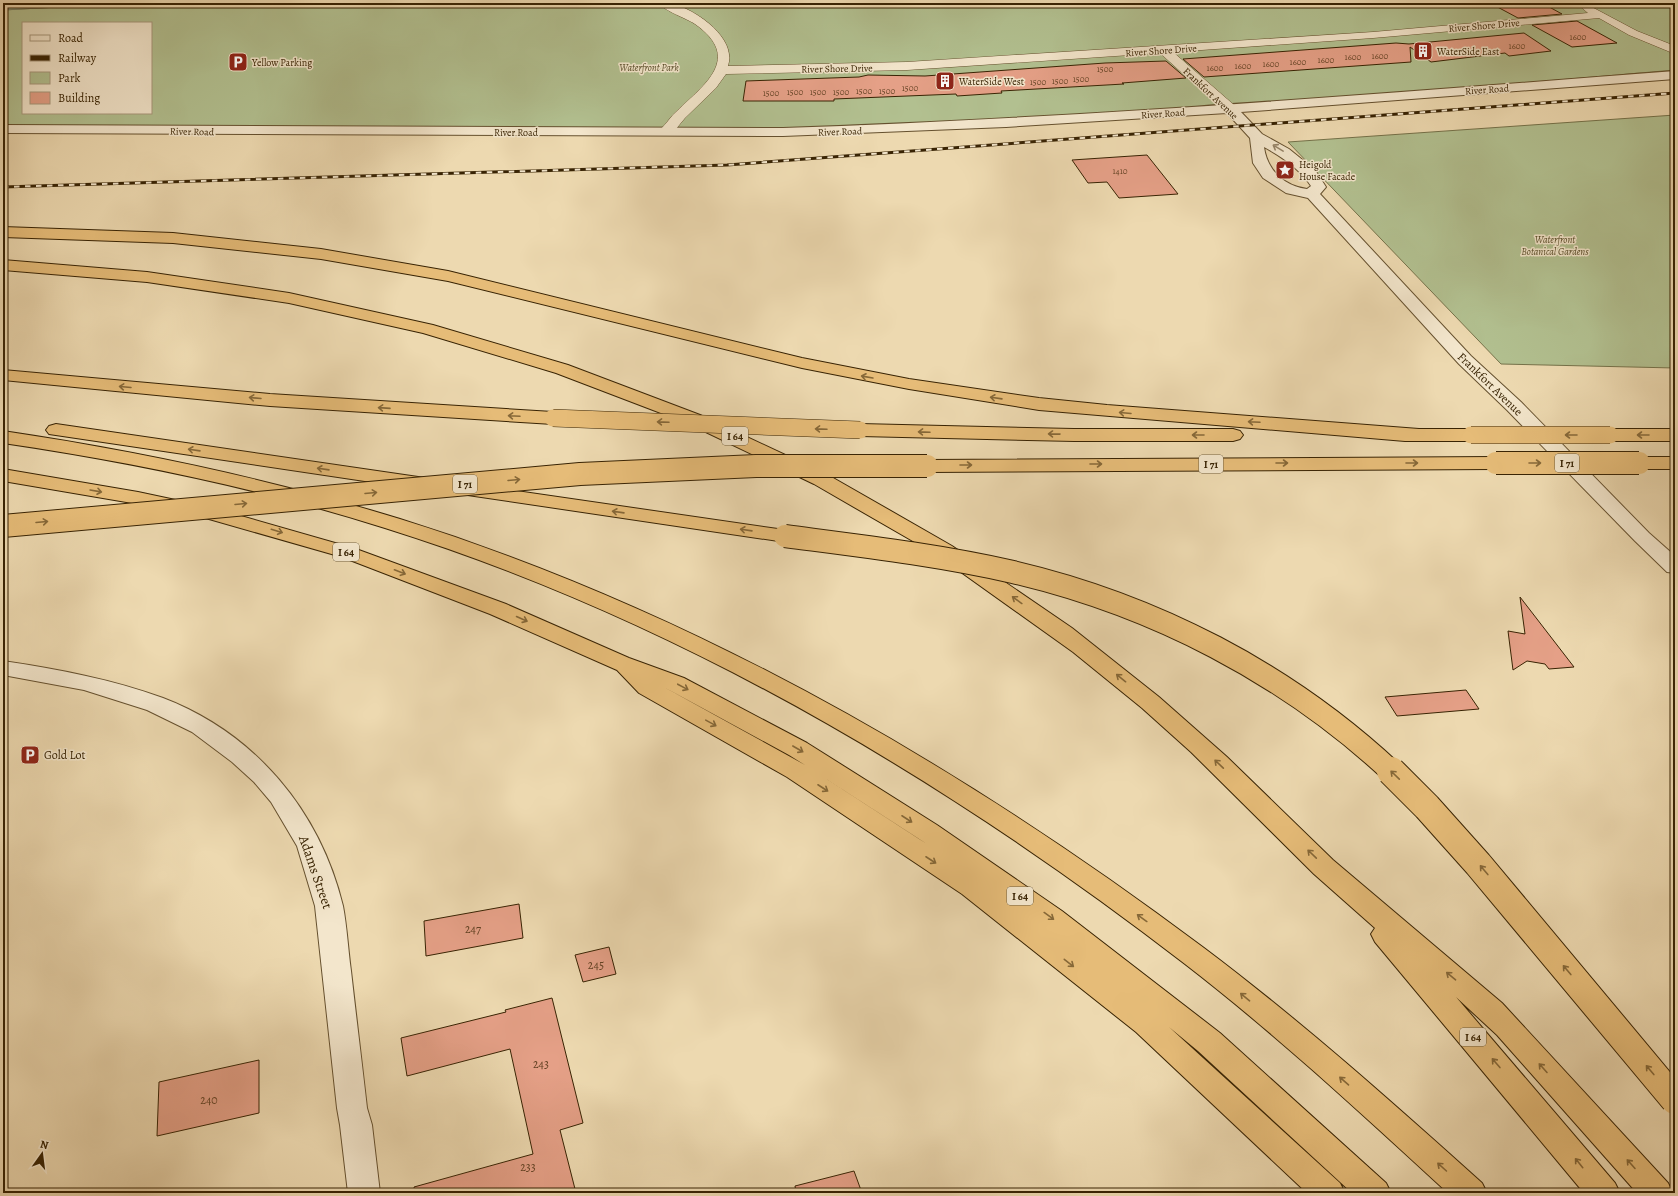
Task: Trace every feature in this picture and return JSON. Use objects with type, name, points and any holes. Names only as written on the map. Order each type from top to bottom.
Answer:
[{"type":"highway","points":[[3,232],[173,238],[328,255],[406,268],[500,288],[796,362],[909,384],[1039,404],[1107,411],[1419,435]]},
{"type":"highway","name":"I 64","points":[[3,265],[90,271],[208,285],[285,297],[397,320],[480,342],[576,372],[690,416],[756,445],[846,491],[910,528],[1000,588],[1065,634],[1198,744],[1340,882],[1534,1108],[1604,1193]]},
{"type":"highway","points":[[3,374],[270,400],[553,418],[860,430],[1074,434],[1675,435]]},
{"type":"highway","points":[[3,423],[953,561],[1045,580],[1087,593],[1159,621],[1231,655],[1268,677],[1314,706],[1380,760],[1426,804],[1474,858],[1675,1100]]},
{"type":"highway","points":[[3,437],[132,458],[202,473],[363,515],[460,546],[618,608],[710,652],[794,695],[978,803],[1086,877],[1197,957],[1294,1037],[1471,1193]]},
{"type":"highway","name":"I 71","points":[[3,526],[588,474],[756,466],[1675,463]]},
{"type":"highway","name":"I 64","points":[[3,475],[138,498],[213,514],[341,550],[498,608],[621,663],[676,683],[798,748],[928,832],[1052,918],[1209,1042],[1375,1193]]},
{"type":"highway","points":[[621,663],[647,688],[796,771],[972,887],[1146,1024],[1329,1193]]},
{"type":"highway","points":[[1340,882],[1491,1011],[1657,1193]]},
{"type":"street","points":[[664,3],[688,14],[720,39],[725,55],[719,76],[678,116],[666,132]]},
{"type":"street","points":[[1578,3],[1633,33],[1675,50]]},
{"type":"street","name":"River Shore Drive","points":[[721,70],[873,68],[1164,50],[1373,35],[1600,15]]},
{"type":"street","name":"Frankfort Avenue","points":[[1164,50],[1229,108],[1257,137],[1284,152],[1310,173],[1319,187],[1312,194],[1465,360],[1514,406],[1642,537],[1675,567]]},
{"type":"street","name":"River Road","points":[[3,129],[782,132],[912,128],[1012,124],[1675,75]]},
{"type":"street","points":[[1257,137],[1258,153],[1264,170],[1280,184],[1290,189],[1312,194]]},
{"type":"street","name":"Adams Street","points":[[3,668],[88,683],[155,704],[201,726],[241,756],[263,776],[284,802],[310,845],[329,906],[352,1108],[356,1125],[364,1193]]},
{"type":"green space","name":"Waterfront Park","points":[[131,3],[1675,3],[1675,70],[1229,108],[783,132],[3,131],[3,10]]},
{"type":"green space","name":"Waterfront Botanical Gardens","points":[[1675,115],[1675,368],[1501,364],[1288,142]]},
{"type":"water","points":[[3,3],[131,3],[3,10]]},
{"type":"building","points":[[1490,3],[1542,3],[1562,14],[1518,18]]},
{"type":"building","points":[[1577,21],[1617,43],[1572,47],[1532,25]]},
{"type":"building","name":"WaterSide East","points":[[1524,33],[1551,51],[1509,56],[1505,53],[1431,62],[1410,47],[1411,62],[1204,77],[1183,59],[1396,43],[1409,44]]},
{"type":"building","name":"WaterSide West","points":[[1166,61],[1186,78],[1122,83],[1124,84],[1001,91],[1002,93],[957,96],[956,94],[834,99],[834,101],[743,101],[746,81],[859,77],[868,75],[925,76],[1105,63]]},
{"type":"building","points":[[1147,155],[1178,194],[1119,198],[1107,182],[1088,183],[1072,160]]},
{"type":"building","points":[[1520,597],[1574,667],[1549,669],[1545,664],[1527,661],[1513,670],[1508,631],[1525,634]]},
{"type":"building","points":[[1466,690],[1479,709],[1397,716],[1385,697]]},
{"type":"building","points":[[519,904],[523,938],[426,956],[424,921]]},
{"type":"building","points":[[609,947],[616,974],[583,982],[575,955]]},
{"type":"building","points":[[552,998],[583,1123],[560,1130],[575,1189],[561,1193],[415,1193],[414,1187],[533,1154],[510,1049],[407,1076],[401,1038],[506,1012],[505,1010]]},
{"type":"building","points":[[259,1060],[259,1113],[157,1136],[159,1082]]},
{"type":"building","points":[[854,1171],[862,1193],[796,1193],[795,1186]]},
{"type":"railway","points":[[3,187],[727,165],[1675,93]]},
{"type":"place","name":"WaterSide East","points":[[1423,51]]},
{"type":"place","name":"Yellow Parking","points":[[238,62]]},
{"type":"place","name":"WaterSide West","points":[[945,81]]},
{"type":"place","name":"Heigold House Facade","points":[[1285,170]]},
{"type":"place","name":"Gold Lot","points":[[30,755]]}]
